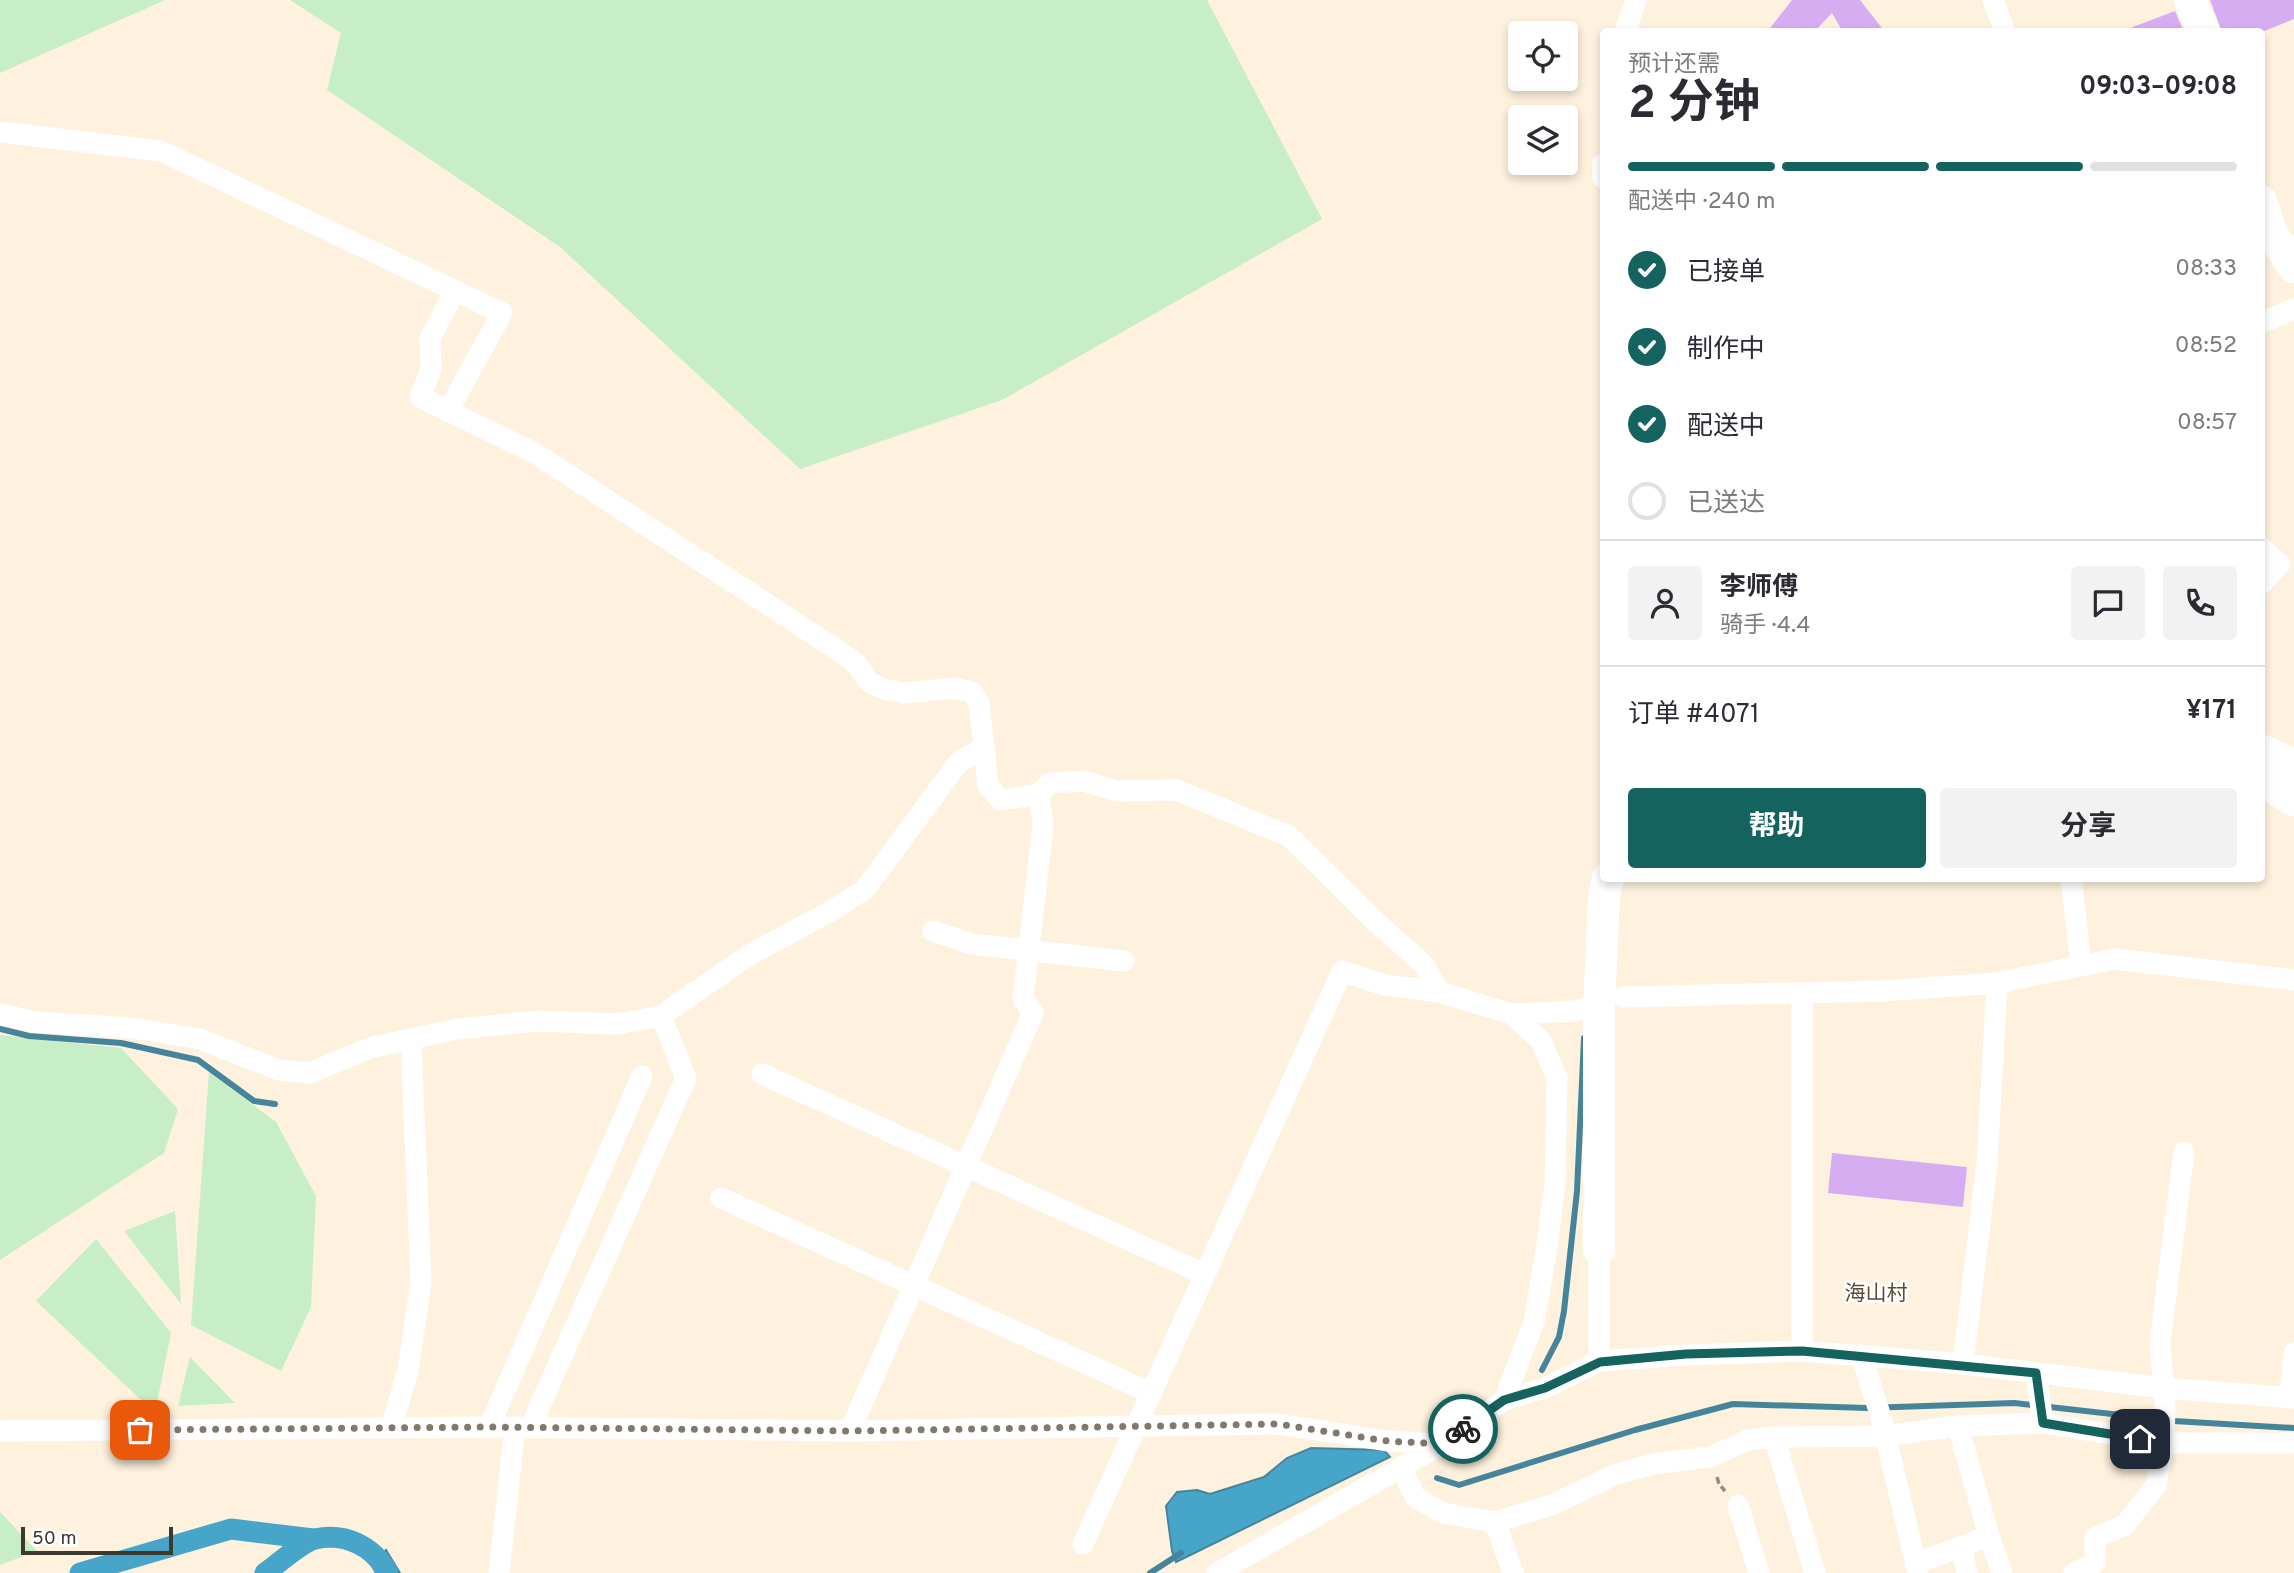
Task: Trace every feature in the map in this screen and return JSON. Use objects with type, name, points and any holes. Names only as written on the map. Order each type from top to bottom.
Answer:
[{"type":"highway","points":[[2190,0],[2202,28]]},
{"type":"highway","points":[[2265,213],[2272,234],[2294,267]]},
{"type":"highway","points":[[2265,752],[2294,765]]},
{"type":"highway","points":[[2265,782],[2294,800]]},
{"type":"highway","points":[[1599,1250],[1599,1008],[1604,895],[1607,882]]},
{"type":"street","points":[[1626,28],[1636,0]]},
{"type":"street","points":[[1993,0],[2004,28]]},
{"type":"street","points":[[0,132],[161,151],[502,313],[448,411]]},
{"type":"street","points":[[455,290],[430,339],[431,369],[420,397],[536,453],[858,664],[869,682],[884,689],[904,693],[955,688],[972,692],[979,703],[988,786],[1001,800],[1040,794],[1050,783],[1083,781],[1117,791],[1176,790],[1289,835],[1376,922],[1425,966],[1439,992]]},
{"type":"street","points":[[2265,321],[2294,309]]},
{"type":"street","points":[[2265,551],[2280,564],[2265,580]]},
{"type":"street","points":[[0,1014],[35,1022],[132,1028],[200,1039],[279,1070],[310,1073],[370,1048],[457,1029],[538,1021],[617,1024],[661,1016],[749,955],[833,910],[865,889],[959,762],[984,747]]},
{"type":"street","points":[[850,1431],[1033,1013],[1023,999],[1043,825],[1040,794]]},
{"type":"street","points":[[2071,882],[2081,965]]},
{"type":"street","points":[[933,931],[972,944],[1124,961]]},
{"type":"street","points":[[1624,997],[1882,991],[1997,983],[2115,959],[2294,980]]},
{"type":"street","points":[[1083,1544],[1342,971],[1384,985],[1439,992],[1512,1014],[1584,1008]]},
{"type":"street","points":[[1963,1364],[1987,1164],[1997,983]]},
{"type":"street","points":[[1802,993],[1802,1351]]},
{"type":"street","points":[[1504,1400],[1534,1322],[1555,1185],[1557,1078],[1541,1041],[1512,1014]]},
{"type":"street","points":[[499,1573],[523,1428],[686,1078],[661,1016]]},
{"type":"street","points":[[391,1427],[408,1370],[421,1282],[411,1041]]},
{"type":"street","points":[[762,1074],[1204,1273]]},
{"type":"street","points":[[489,1427],[642,1076]]},
{"type":"street","points":[[2074,1573],[2095,1563],[2095,1538],[2125,1525],[2156,1485],[2164,1438],[2160,1343],[2184,1152]]},
{"type":"street","points":[[721,1198],[1151,1393]]},
{"type":"street","points":[[1599,1250],[1600,1362]]},
{"type":"street","points":[[1217,1573],[1442,1444],[1504,1400],[1545,1388],[1600,1362],[1686,1354],[1802,1351],[1963,1364],[2037,1383],[2164,1396],[2292,1397],[2294,1353]]},
{"type":"street","points":[[1861,1355],[1871,1384],[1916,1568],[1989,1536]]},
{"type":"street","points":[[2037,1383],[2042,1421]]},
{"type":"street","points":[[1401,1467],[1415,1497],[1443,1513],[1495,1522],[1552,1505],[1614,1475],[1653,1464],[1710,1457],[1748,1440],[1774,1437],[1882,1427],[2042,1421],[2164,1438],[2294,1443]]},
{"type":"street","points":[[0,1431],[489,1427],[850,1431],[1278,1424],[1387,1441],[1442,1444]]},
{"type":"street","points":[[1958,1426],[2002,1573]]},
{"type":"street","points":[[1774,1437],[1815,1573]]},
{"type":"street","points":[[1738,1505],[1759,1573]]},
{"type":"street","points":[[1495,1522],[1513,1573]]},
{"type":"street","points":[[1961,1547],[1967,1573]]},
{"type":"path","points":[[1710,1457],[1719,1484],[1738,1505]]},
{"type":"green space","points":[[0,0],[165,0],[0,73]]},
{"type":"green space","points":[[290,0],[1207,0],[1322,219],[1002,400],[800,469],[560,247],[327,90],[341,33]]},
{"type":"green space","points":[[0,1035],[121,1048],[178,1109],[164,1153],[0,1260]]},
{"type":"green space","points":[[209,1072],[276,1122],[316,1196],[311,1307],[281,1371],[191,1325]]},
{"type":"green space","points":[[175,1211],[181,1304],[124,1231]]},
{"type":"green space","points":[[96,1239],[171,1333],[155,1413],[36,1301]]},
{"type":"green space","points":[[190,1357],[235,1403],[178,1406]]},
{"type":"green space","points":[[0,1512],[37,1551],[0,1565]]},
{"type":"water","points":[[1311,1448],[1384,1450],[1390,1457],[1176,1562],[1166,1506],[1177,1492],[1197,1490],[1210,1494],[1264,1477],[1287,1458]]},
{"type":"water","points":[[386,1550],[400,1573],[376,1573],[372,1566]]},
{"type":"building","points":[[1792,0],[1860,0],[1882,28],[1841,28],[1832,13],[1818,28],[1770,28]]},
{"type":"building","points":[[2210,0],[2294,0],[2294,19],[2265,31],[2265,28],[2220,28]]},
{"type":"building","points":[[2175,11],[2182,28],[2130,28]]},
{"type":"building","points":[[1832,1153],[1967,1167],[1963,1207],[1828,1193]]},
{"type":"waterway","points":[[0,1029],[29,1036],[121,1043],[198,1060],[254,1101],[275,1104]]},
{"type":"waterway","points":[[1542,1370],[1559,1337],[1564,1311],[1577,1191],[1584,1038]]},
{"type":"waterway","points":[[1437,1478],[1459,1485],[1635,1430],[1733,1404],[1867,1408],[2014,1403],[2174,1421],[2294,1428]]},
{"type":"waterway","points":[[80,1573],[231,1529],[313,1539]]},
{"type":"waterway","points":[[265,1573],[304,1544],[326,1537],[348,1540],[367,1549],[388,1573]]},
{"type":"waterway","points":[[1150,1573],[1181,1553]]},
{"type":"way so far","points":[[140,1430],[489,1427],[850,1431],[1278,1424],[1387,1441],[1442,1444],[1463,1429]]},
{"type":"district","name":"海山村","points":[[1876,1293]]},
{"type":"route","points":[[1463,1429],[1504,1400],[1545,1388],[1600,1362],[1686,1354],[1802,1351],[1963,1364],[2036,1373],[2043,1423],[2140,1439]]}]
